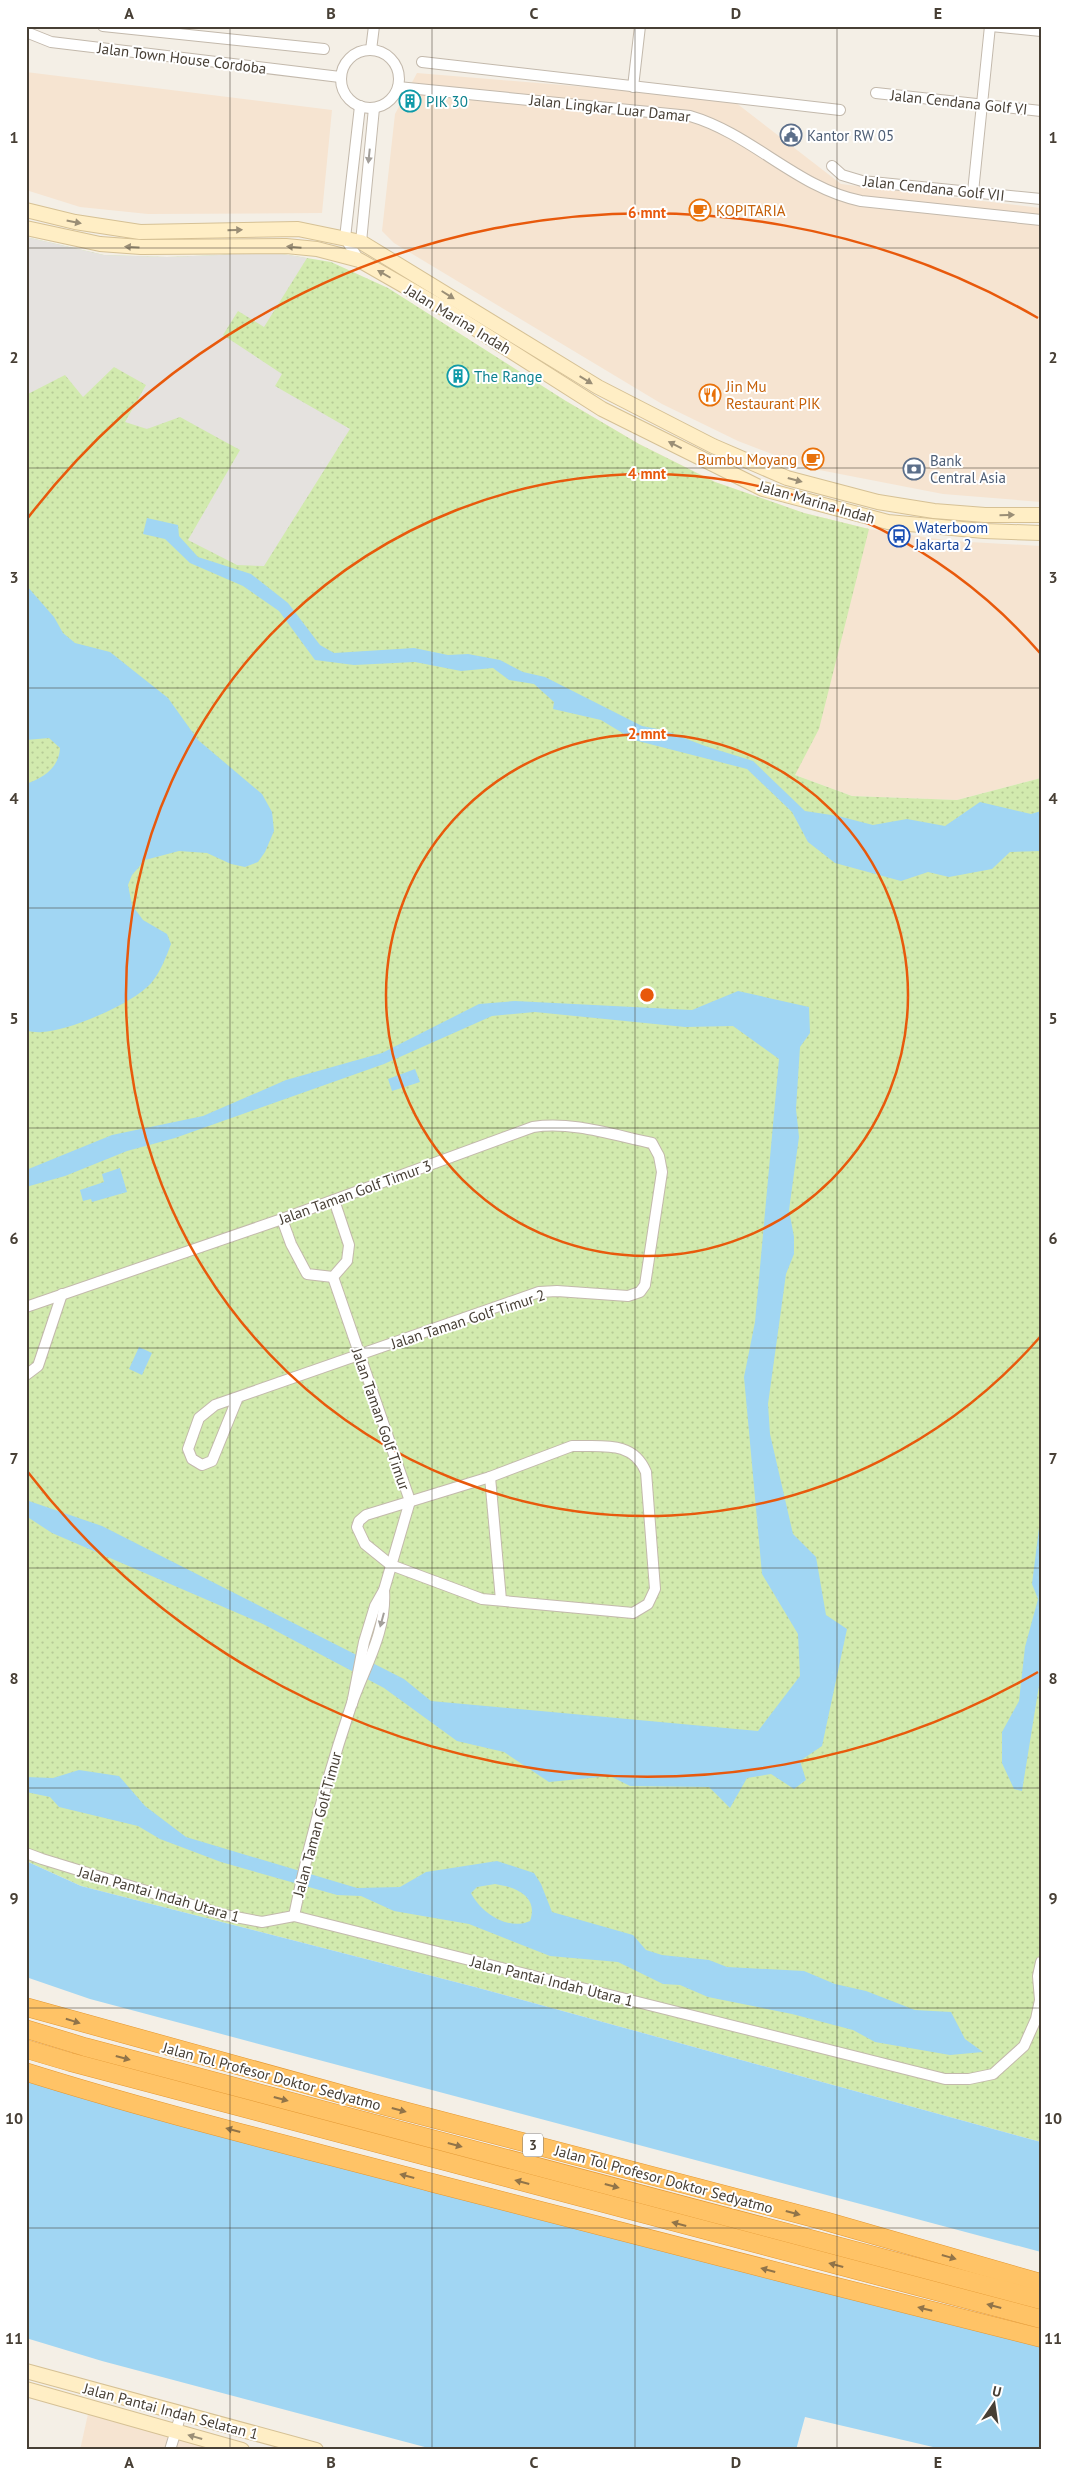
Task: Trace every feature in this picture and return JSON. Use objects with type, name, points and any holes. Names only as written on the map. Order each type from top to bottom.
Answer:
[{"type":"highway","name":"Jalan Tol Profesor Doktor Sedyatmo","points":[[26,2007],[370,2102],[825,2221],[1041,2283]]},
{"type":"highway","name":"Jalan Tol Profesor Doktor Sedyatmo","points":[[26,2029],[85,2047],[1041,2300]]},
{"type":"highway","points":[[26,2049],[1041,2319]]},
{"type":"highway","points":[[26,2072],[86,2091],[378,2168],[814,2282],[1041,2338]]},
{"type":"main road","name":"Jalan Marina Indah","points":[[26,210],[75,222],[140,232],[298,229],[361,242],[598,387],[712,446],[786,478],[878,502],[934,511],[985,516],[1038,515]]},
{"type":"main road","name":"Jalan Marina Indah","points":[[26,228],[100,244],[141,247],[286,246],[317,249],[359,260],[443,308],[602,409],[763,489],[888,522],[984,531],[1039,533]]},
{"type":"main road","points":[[1038,515],[1039,533]]},
{"type":"main road","name":"Jalan Pantai Indah Selatan 1","points":[[26,2371],[316,2450]]},
{"type":"main road","name":"Jalan Pantai Indah Selatan 1","points":[[26,2389],[242,2450]]},
{"type":"street","points":[[103,26],[324,49]]},
{"type":"street","points":[[372,50],[374,26]]},
{"type":"street","points":[[633,87],[640,26]]},
{"type":"street","points":[[973,192],[990,26],[1041,32]]},
{"type":"street","name":"Jalan Town House Cordoba","points":[[26,32],[51,42],[340,77]]},
{"type":"street","points":[[372,50],[388,56],[394,62],[398,70],[398,87],[389,101],[374,108],[360,106],[345,95],[340,77],[347,60],[362,51],[372,50]]},
{"type":"street","points":[[422,62],[840,110]]},
{"type":"street","name":"Jalan Lingkar Luar Damar","points":[[398,87],[690,116],[705,120],[727,131],[814,185],[838,196],[861,201],[1041,220]]},
{"type":"street","name":"Jalan Cendana Golf VI","points":[[876,93],[1041,111]]},
{"type":"street","points":[[359,260],[345,238],[360,106]]},
{"type":"street","points":[[361,242],[374,108]]},
{"type":"street","name":"Jalan Cendana Golf VII","points":[[832,166],[842,175],[862,181],[1041,199]]},
{"type":"street","name":"Jalan Taman Golf Timur 3","points":[[26,1307],[282,1219],[533,1127],[550,1124],[567,1126],[652,1143]]},
{"type":"street","name":"Jalan Taman Golf Timur 2","points":[[238,1397],[212,1461],[202,1465],[192,1459],[188,1449],[199,1418],[215,1405],[539,1292],[557,1291],[628,1296],[640,1292],[645,1285],[662,1172],[659,1156],[652,1143]]},
{"type":"street","points":[[282,1219],[291,1244],[307,1274],[333,1277],[347,1262],[349,1245],[334,1200]]},
{"type":"street","name":"Jalan Taman Golf Timur","points":[[294,1916],[308,1851],[359,1678],[364,1642],[375,1606],[384,1590],[410,1501],[333,1277]]},
{"type":"street","points":[[26,1375],[38,1366],[62,1294]]},
{"type":"street","points":[[572,1446],[625,1448],[642,1462],[646,1472],[655,1589],[648,1604],[633,1613],[482,1599],[391,1565],[365,1544],[357,1527],[366,1515],[410,1501],[490,1477],[572,1446]]},
{"type":"street","points":[[490,1477],[501,1600]]},
{"type":"street","name":"Jalan Taman Golf Timur","points":[[359,1678],[374,1648],[385,1607],[384,1590]]},
{"type":"street","name":"Jalan Pantai Indah Utara 1","points":[[26,1853],[42,1860],[225,1915],[262,1922],[294,1916],[945,2079],[969,2079],[993,2074],[1024,2046],[1036,2018],[1040,1999],[1038,1976],[1041,1962]]},
{"type":"street","points":[[170,2450],[181,2414]]},
{"type":"shaded area","points":[[26,72],[332,110],[322,213],[148,214],[80,207],[26,190]]},
{"type":"shaded area","points":[[417,73],[731,99],[841,184],[1041,208],[1041,502],[943,494],[809,468],[738,441],[662,404],[394,243],[382,231],[395,114]]},
{"type":"shaded area","points":[[26,237],[104,255],[167,257],[264,251],[307,258],[264,327],[238,311],[223,335],[282,374],[275,386],[350,429],[264,566],[237,565],[188,540],[240,450],[180,417],[147,429],[125,422],[146,385],[114,367],[83,397],[65,375],[26,395]]},
{"type":"shaded area","points":[[566,401],[639,444],[715,482],[804,513],[869,529],[952,541],[1041,546],[1041,778],[957,800],[852,796],[795,775]]},
{"type":"shaded area","points":[[88,2414],[223,2450],[80,2450]]},
{"type":"green space","points":[[26,237],[104,255],[167,257],[264,251],[331,262],[388,288],[566,401],[639,444],[715,482],[804,513],[869,529],[819,729],[795,775],[852,796],[957,800],[1041,778],[1041,2142],[475,1987],[81,1886],[26,1861]]},
{"type":"water","points":[[147,518],[178,525],[179,536],[198,557],[251,574],[288,603],[320,645],[334,653],[414,648],[448,655],[468,654],[500,660],[523,672],[545,677],[642,726],[663,730],[753,761],[805,811],[838,816],[873,825],[907,819],[945,826],[980,802],[1031,814],[1041,811],[1041,851],[1010,852],[992,869],[949,877],[928,872],[901,881],[835,863],[808,842],[792,812],[747,769],[634,740],[601,720],[553,709],[554,702],[534,684],[509,680],[493,668],[461,671],[415,662],[354,665],[315,660],[279,611],[243,586],[190,563],[165,539],[143,534]]},
{"type":"water","points":[[26,585],[54,617],[63,633],[75,643],[110,652],[168,698],[198,740],[262,794],[272,812],[274,831],[265,852],[258,862],[245,867],[231,864],[207,853],[179,851],[145,860],[132,875],[128,885],[132,905],[143,920],[167,934],[171,944],[158,973],[143,990],[117,1007],[68,1027],[40,1032],[26,1031],[26,784],[38,779],[53,767],[57,761],[60,748],[49,738],[26,740]]},
{"type":"water","points":[[738,991],[809,1007],[810,1033],[800,1047],[796,1109],[799,1137],[789,1210],[794,1237],[794,1254],[786,1274],[768,1404],[770,1434],[793,1534],[816,1557],[826,1615],[847,1629],[822,1746],[800,1761],[806,1780],[794,1789],[771,1774],[747,1778],[730,1808],[709,1787],[630,1786],[610,1776],[549,1782],[504,1752],[457,1741],[384,1688],[263,1624],[52,1533],[26,1516],[26,1500],[102,1526],[404,1679],[431,1701],[758,1731],[800,1676],[798,1634],[762,1574],[744,1377],[755,1322],[779,1059],[733,1026],[685,1027],[535,1012],[492,1016],[384,1064],[175,1138],[127,1151],[65,1176],[26,1187],[26,1170],[112,1135],[203,1116],[286,1080],[382,1053],[479,1004],[515,1001],[692,1010]]},
{"type":"water","points":[[415,1069],[420,1082],[392,1091],[388,1079]]},
{"type":"water","points":[[120,1168],[127,1192],[92,1202],[91,1199],[83,1201],[80,1190],[104,1182],[102,1174]]},
{"type":"water","points":[[139,1347],[152,1353],[142,1375],[129,1369]]},
{"type":"water","points":[[1041,1512],[1041,1673],[1022,1791],[1014,1789],[1002,1763],[1002,1732],[1019,1701],[1025,1647],[1038,1599],[1032,1584]]},
{"type":"water","points":[[79,1770],[119,1776],[145,1806],[186,1837],[357,1888],[400,1887],[426,1872],[497,1861],[534,1873],[541,1884],[552,1912],[633,1935],[646,1950],[662,1955],[709,1960],[727,1967],[804,1971],[835,1984],[866,1991],[915,2010],[951,2012],[965,2039],[983,2052],[950,2055],[875,2042],[853,2030],[792,2014],[708,1997],[680,1985],[663,1984],[618,1962],[550,1956],[469,1924],[394,1911],[361,1896],[337,1895],[221,1862],[160,1839],[138,1826],[59,1807],[50,1797],[26,1792],[26,1777],[53,1778]],"holes":[[[495,1884],[517,1890],[528,1899],[532,1912],[530,1921],[513,1924],[504,1922],[481,1907],[471,1893],[477,1887]]]},
{"type":"water","points":[[26,1861],[81,1886],[475,1987],[1041,2142],[1041,2252],[90,1999],[26,1977]]},
{"type":"water","points":[[26,2078],[1041,2343],[1041,2450],[933,2450],[933,2447],[805,2417],[796,2450],[436,2450],[102,2361],[26,2338]]},
{"type":"place","name":"PIK 30","points":[[410,101]]},
{"type":"place","name":"Kantor RW 05","points":[[791,135]]},
{"type":"place","name":"KOPITARIA","points":[[700,210]]},
{"type":"place","name":"The Range","points":[[458,376]]},
{"type":"place","name":"Jin Mu Restaurant PIK","points":[[710,395]]},
{"type":"place","name":"Bumbu Moyang","points":[[813,459]]},
{"type":"place","name":"Bank Central Asia","points":[[914,469]]},
{"type":"place","name":"Waterboom Jakarta 2","points":[[899,536]]}]
